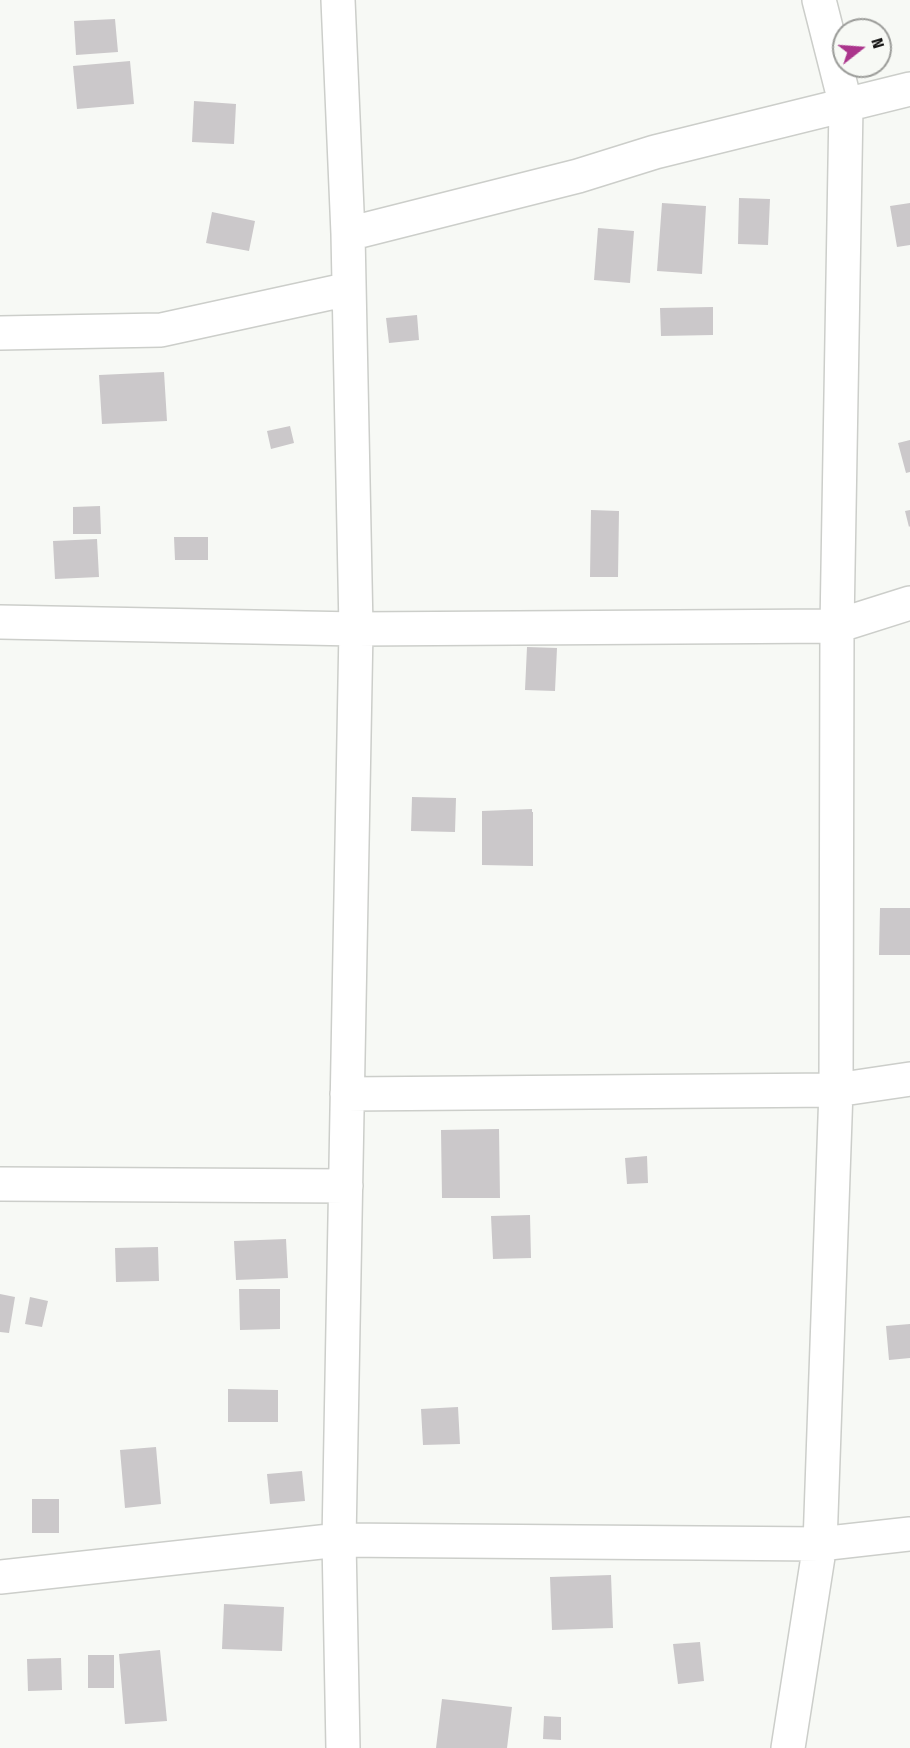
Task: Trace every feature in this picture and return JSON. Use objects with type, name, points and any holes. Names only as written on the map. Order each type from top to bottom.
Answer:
[{"type":"street","points":[[338,0],[348,234],[356,629],[339,1540],[343,1748]]},
{"type":"street","points":[[788,1748],[820,1544],[836,1090],[837,626],[846,106],[819,0]]},
{"type":"street","points":[[348,234],[578,176],[655,152],[910,89]]},
{"type":"street","points":[[0,333],[161,330],[349,289]]},
{"type":"street","points":[[0,622],[356,629],[837,626],[910,603]]},
{"type":"street","points":[[348,1094],[836,1090],[910,1079]]},
{"type":"street","points":[[0,1184],[346,1186]]},
{"type":"street","points":[[0,1577],[339,1540],[820,1544],[910,1534]]},
{"type":"building","points":[[115,19],[118,52],[76,55],[74,21]]},
{"type":"building","points":[[130,61],[134,104],[77,109],[73,66]]},
{"type":"building","points":[[194,101],[236,104],[234,144],[192,142]]},
{"type":"building","points":[[739,198],[770,199],[768,245],[738,244]]},
{"type":"building","points":[[662,203],[706,206],[702,274],[657,271]]},
{"type":"building","points":[[910,203],[910,245],[897,247],[890,206]]},
{"type":"building","points":[[212,212],[255,221],[249,251],[206,243]]},
{"type":"building","points":[[598,228],[634,231],[630,283],[594,280]]},
{"type":"building","points":[[713,307],[713,335],[661,336],[660,308]]},
{"type":"building","points":[[417,315],[419,340],[389,343],[386,318]]},
{"type":"building","points":[[164,372],[167,421],[102,424],[99,375]]},
{"type":"building","points":[[290,426],[294,443],[271,449],[267,431]]},
{"type":"building","points":[[910,440],[910,472],[906,473],[898,443]]},
{"type":"building","points":[[100,506],[101,534],[73,534],[73,507]]},
{"type":"building","points":[[591,510],[619,511],[618,577],[590,577]]},
{"type":"building","points":[[910,510],[910,526],[909,527],[905,511]]},
{"type":"building","points":[[174,537],[208,537],[208,560],[175,560]]},
{"type":"building","points":[[97,539],[99,577],[55,579],[53,541]]},
{"type":"building","points":[[527,647],[557,648],[555,691],[525,690]]},
{"type":"building","points":[[412,797],[456,798],[455,832],[411,831]]},
{"type":"building","points":[[532,809],[533,866],[482,865],[482,811]]},
{"type":"building","points":[[880,908],[910,908],[910,955],[879,955]]},
{"type":"building","points":[[499,1129],[500,1198],[442,1198],[441,1130]]},
{"type":"building","points":[[647,1156],[648,1183],[627,1184],[625,1158]]},
{"type":"building","points":[[530,1215],[531,1258],[493,1259],[491,1216]]},
{"type":"building","points":[[286,1239],[288,1278],[236,1280],[234,1241]]},
{"type":"building","points":[[158,1247],[159,1281],[116,1282],[115,1248]]},
{"type":"building","points":[[239,1289],[280,1289],[280,1329],[240,1330]]},
{"type":"building","points":[[0,1294],[15,1297],[9,1333],[0,1332]]},
{"type":"building","points":[[30,1297],[48,1301],[42,1327],[25,1324]]},
{"type":"building","points":[[910,1324],[910,1358],[889,1360],[886,1326]]},
{"type":"building","points":[[228,1389],[278,1390],[278,1422],[228,1422]]},
{"type":"building","points":[[458,1407],[460,1444],[423,1445],[421,1409]]},
{"type":"building","points":[[156,1447],[161,1504],[125,1508],[120,1450]]},
{"type":"building","points":[[302,1471],[305,1501],[270,1504],[267,1474]]},
{"type":"building","points":[[32,1499],[59,1499],[59,1533],[32,1533]]},
{"type":"building","points":[[611,1575],[613,1628],[552,1630],[550,1577]]},
{"type":"building","points":[[224,1604],[284,1607],[282,1651],[222,1649]]},
{"type":"building","points":[[700,1642],[704,1681],[678,1684],[673,1644]]},
{"type":"building","points":[[160,1650],[167,1721],[125,1724],[119,1654]]},
{"type":"building","points":[[88,1655],[114,1655],[114,1688],[88,1688]]},
{"type":"building","points":[[61,1658],[62,1690],[28,1691],[27,1659]]},
{"type":"building","points":[[442,1699],[512,1707],[507,1748],[436,1748]]},
{"type":"building","points":[[544,1716],[561,1717],[561,1740],[543,1739]]}]
